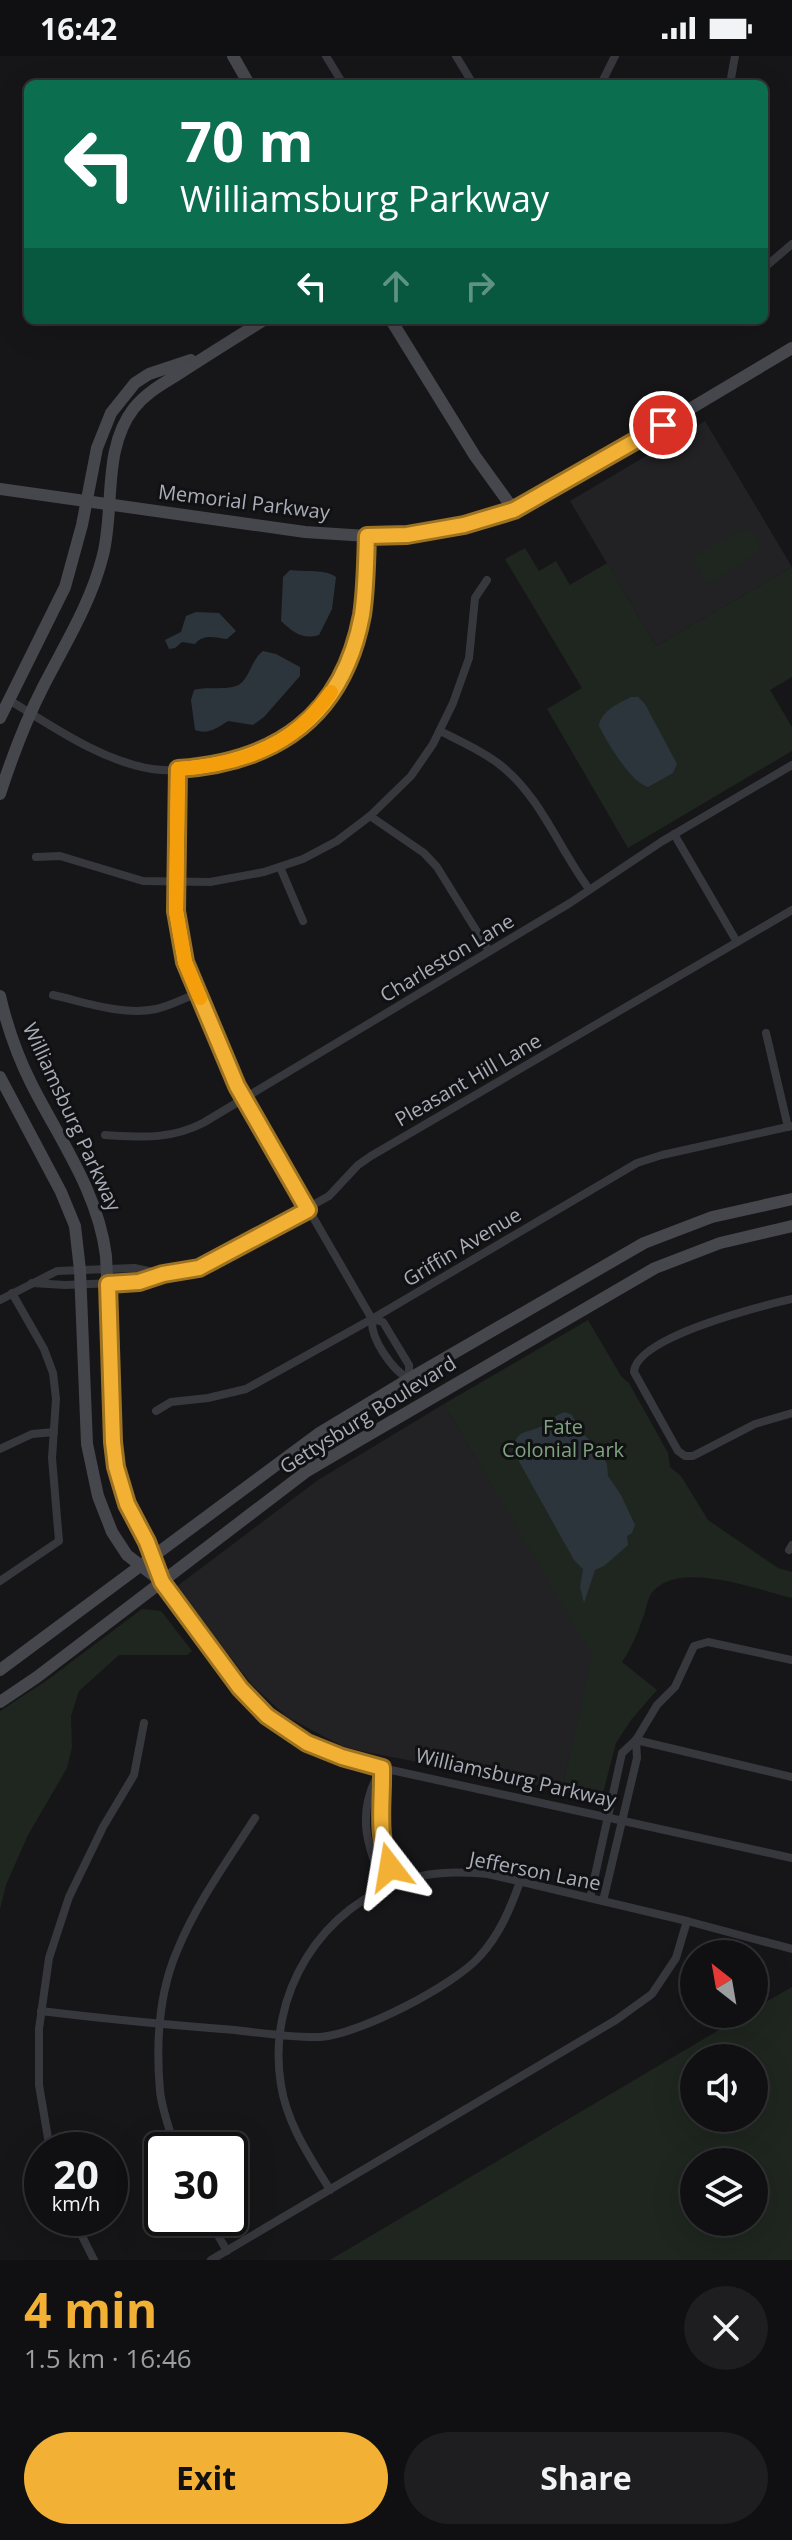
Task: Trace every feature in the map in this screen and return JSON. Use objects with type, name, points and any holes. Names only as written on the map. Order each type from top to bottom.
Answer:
[{"type":"street","points":[[233,56],[247,80]]},
{"type":"street","points":[[326,56],[341,80]]},
{"type":"street","points":[[456,56],[471,80]]},
{"type":"street","points":[[603,80],[615,56]]},
{"type":"street","points":[[731,80],[735,56]]},
{"type":"street","points":[[768,265],[792,244]]},
{"type":"street","points":[[0,794],[17,744],[77,624],[94,582],[103,554],[111,506],[112,468],[124,424],[149,392],[258,324]]},
{"type":"street","points":[[393,324],[475,456],[514,510]]},
{"type":"street","name":"Memorial Parkway","points":[[86,503],[305,532],[367,536],[407,535],[464,525],[514,510],[792,348]]},
{"type":"street","points":[[0,718],[65,587],[103,429],[122,397],[149,374],[206,356]]},
{"type":"street","points":[[0,489],[86,503]]},
{"type":"street","points":[[9,700],[112,756],[152,769],[211,767],[280,743],[320,708],[343,675],[353,650],[365,592],[367,536]]},
{"type":"street","points":[[36,857],[60,856],[143,881],[210,882],[243,878],[280,867],[337,841],[370,816],[411,776],[440,731],[469,658],[475,598],[487,580]]},
{"type":"street","points":[[440,731],[480,750],[523,787],[589,889]]},
{"type":"street","name":"Charleston Lane","points":[[105,1135],[156,1138],[182,1133],[245,1100],[674,834],[792,765]]},
{"type":"street","points":[[178,769],[176,911],[180,942],[198,993],[245,1100],[372,1319],[371,1330],[397,1373],[409,1379]]},
{"type":"street","points":[[370,816],[431,860],[489,951]]},
{"type":"street","points":[[674,834],[737,942]]},
{"type":"street","points":[[280,867],[303,921]]},
{"type":"street","name":"Pleasant Hill Lane","points":[[32,1283],[81,1285],[139,1282],[199,1268],[308,1210],[329,1196],[358,1165],[371,1156],[792,910]]},
{"type":"street","points":[[53,995],[137,1010],[155,1009],[198,993]]},
{"type":"street","name":"Williamsburg Parkway","points":[[0,996],[6,1043],[29,1079],[90,1194],[104,1242],[116,1467],[127,1504],[162,1582]]},
{"type":"street","points":[[766,1033],[790,1126]]},
{"type":"street","name":"Williamsburg Parkway","points":[[0,1077],[71,1214],[78,1238],[86,1429],[91,1469],[112,1532],[127,1555],[162,1582],[240,1688],[267,1716],[292,1734],[323,1750],[382,1768],[792,1858]]},
{"type":"street","name":"Griffin Avenue","points":[[156,1411],[171,1402],[246,1389],[372,1319],[637,1163],[790,1126]]},
{"type":"street","name":"Gettysburg Boulevard","points":[[0,1670],[318,1434],[409,1379],[644,1243],[712,1217],[792,1199]]},
{"type":"street","name":"Gettysburg Boulevard","points":[[0,1702],[307,1471],[655,1268],[720,1243],[792,1226]]},
{"type":"street","name":"Pleasant Hill Lane","points":[[0,1300],[57,1271],[134,1268],[163,1274]]},
{"type":"street","points":[[0,1581],[59,1541],[52,1473],[56,1399],[53,1373],[44,1349],[12,1293]]},
{"type":"street","points":[[792,1299],[725,1316],[683,1333],[640,1357],[634,1367],[636,1378],[678,1451],[685,1456],[693,1456],[755,1424],[792,1413]]},
{"type":"street","points":[[372,1319],[383,1322],[409,1365],[409,1379],[423,1403]]},
{"type":"street","points":[[0,1449],[32,1434],[54,1432]]},
{"type":"street","points":[[590,1898],[622,1753],[636,1740],[657,1705],[675,1687],[691,1650],[698,1643],[708,1642],[792,1660]]},
{"type":"street","points":[[47,2132],[39,2085],[41,2011],[49,1958],[69,1897],[103,1827],[134,1775],[144,1723]]},
{"type":"street","points":[[636,1740],[792,1777]]},
{"type":"street","points":[[603,1901],[637,1758],[636,1740]]},
{"type":"street","points":[[382,1768],[381,1834],[397,1883]]},
{"type":"street","points":[[382,1768],[369,1787],[366,1818],[372,1858],[385,1888]]},
{"type":"street","points":[[171,2132],[160,2093],[160,2025],[165,1990],[177,1951],[209,1890],[255,1818]]},
{"type":"street","name":"Jefferson Lane","points":[[330,2190],[287,2110],[279,2063],[280,2034],[290,1989],[314,1946],[351,1908],[385,1888],[425,1875],[457,1872],[488,1874],[792,1949]]},
{"type":"street","points":[[41,2011],[160,2025],[320,2037],[361,2028],[464,1971],[480,1957],[504,1924],[520,1882]]},
{"type":"street","points":[[211,2260],[616,2020],[652,1994],[676,1958],[687,1921]]},
{"type":"street","points":[[82,2236],[94,2260]]},
{"type":"street","points":[[218,2236],[227,2251]]},
{"type":"shaded area","points":[[705,421],[792,567],[656,646],[570,501]]},
{"type":"shaded area","points":[[290,570],[321,572],[336,577],[332,609],[319,635],[298,634],[281,621],[283,577]]},
{"type":"shaded area","points":[[196,612],[219,613],[236,631],[227,639],[206,637],[195,644],[182,642],[169,649],[165,640],[181,632],[186,616]]},
{"type":"shaded area","points":[[263,651],[276,654],[300,667],[300,676],[264,717],[253,725],[228,721],[208,731],[195,730],[191,700],[194,690],[240,684]]},
{"type":"shaded area","points":[[631,697],[638,697],[645,704],[677,764],[673,773],[648,787],[627,770],[599,726],[606,712]]},
{"type":"shaded area","points":[[444,1404],[593,1655],[562,1790],[342,1746],[287,1717],[252,1685],[176,1587],[318,1480]]},
{"type":"shaded area","points":[[565,1412],[572,1415],[582,1433],[599,1449],[607,1464],[608,1476],[635,1525],[627,1536],[628,1545],[595,1570],[584,1603],[580,1587],[583,1569],[574,1560],[512,1449],[520,1434],[542,1426]]},
{"type":"green space","points":[[748,527],[759,545],[758,552],[707,585],[691,558]]},
{"type":"green space","points":[[525,548],[539,571],[556,561],[570,585],[607,563],[656,646],[792,567],[792,677],[770,690],[792,727],[792,751],[628,848],[547,709],[582,688],[505,559]]},
{"type":"green space","name":"Fate Colonial Park","points":[[588,1320],[621,1376],[629,1383],[668,1453],[670,1467],[681,1476],[708,1520],[778,1568],[792,1572],[792,1598],[698,1577],[679,1578],[663,1584],[651,1594],[622,1662],[657,1690],[616,1743],[603,1793],[596,1797],[562,1790],[592,1655],[444,1404]]},
{"type":"green space","points":[[142,1609],[161,1611],[192,1651],[187,1655],[119,1655],[79,1691],[71,1716],[72,1747],[67,1768],[28,1835],[6,1885],[0,1909],[0,1711],[46,1681]]},
{"type":"green space","points":[[792,1987],[792,2260],[330,2260],[680,2053],[680,2132],[768,2132],[768,2044],[695,2044],[722,2028],[768,2028],[768,2001]]},
{"type":"slow traffic","points":[[200,998],[185,962],[176,911],[178,769],[211,767],[280,743],[303,726],[331,692]]},
{"type":"route","points":[[390,1867],[380,1823],[382,1768],[307,1743],[267,1716],[249,1698],[162,1582],[147,1542],[127,1504],[116,1467],[108,1284],[139,1282],[199,1268],[308,1210],[237,1086],[185,962],[176,911],[178,769],[211,767],[280,743],[320,708],[343,675],[353,650],[365,592],[367,536],[407,535],[464,525],[514,510],[663,425]]}]
